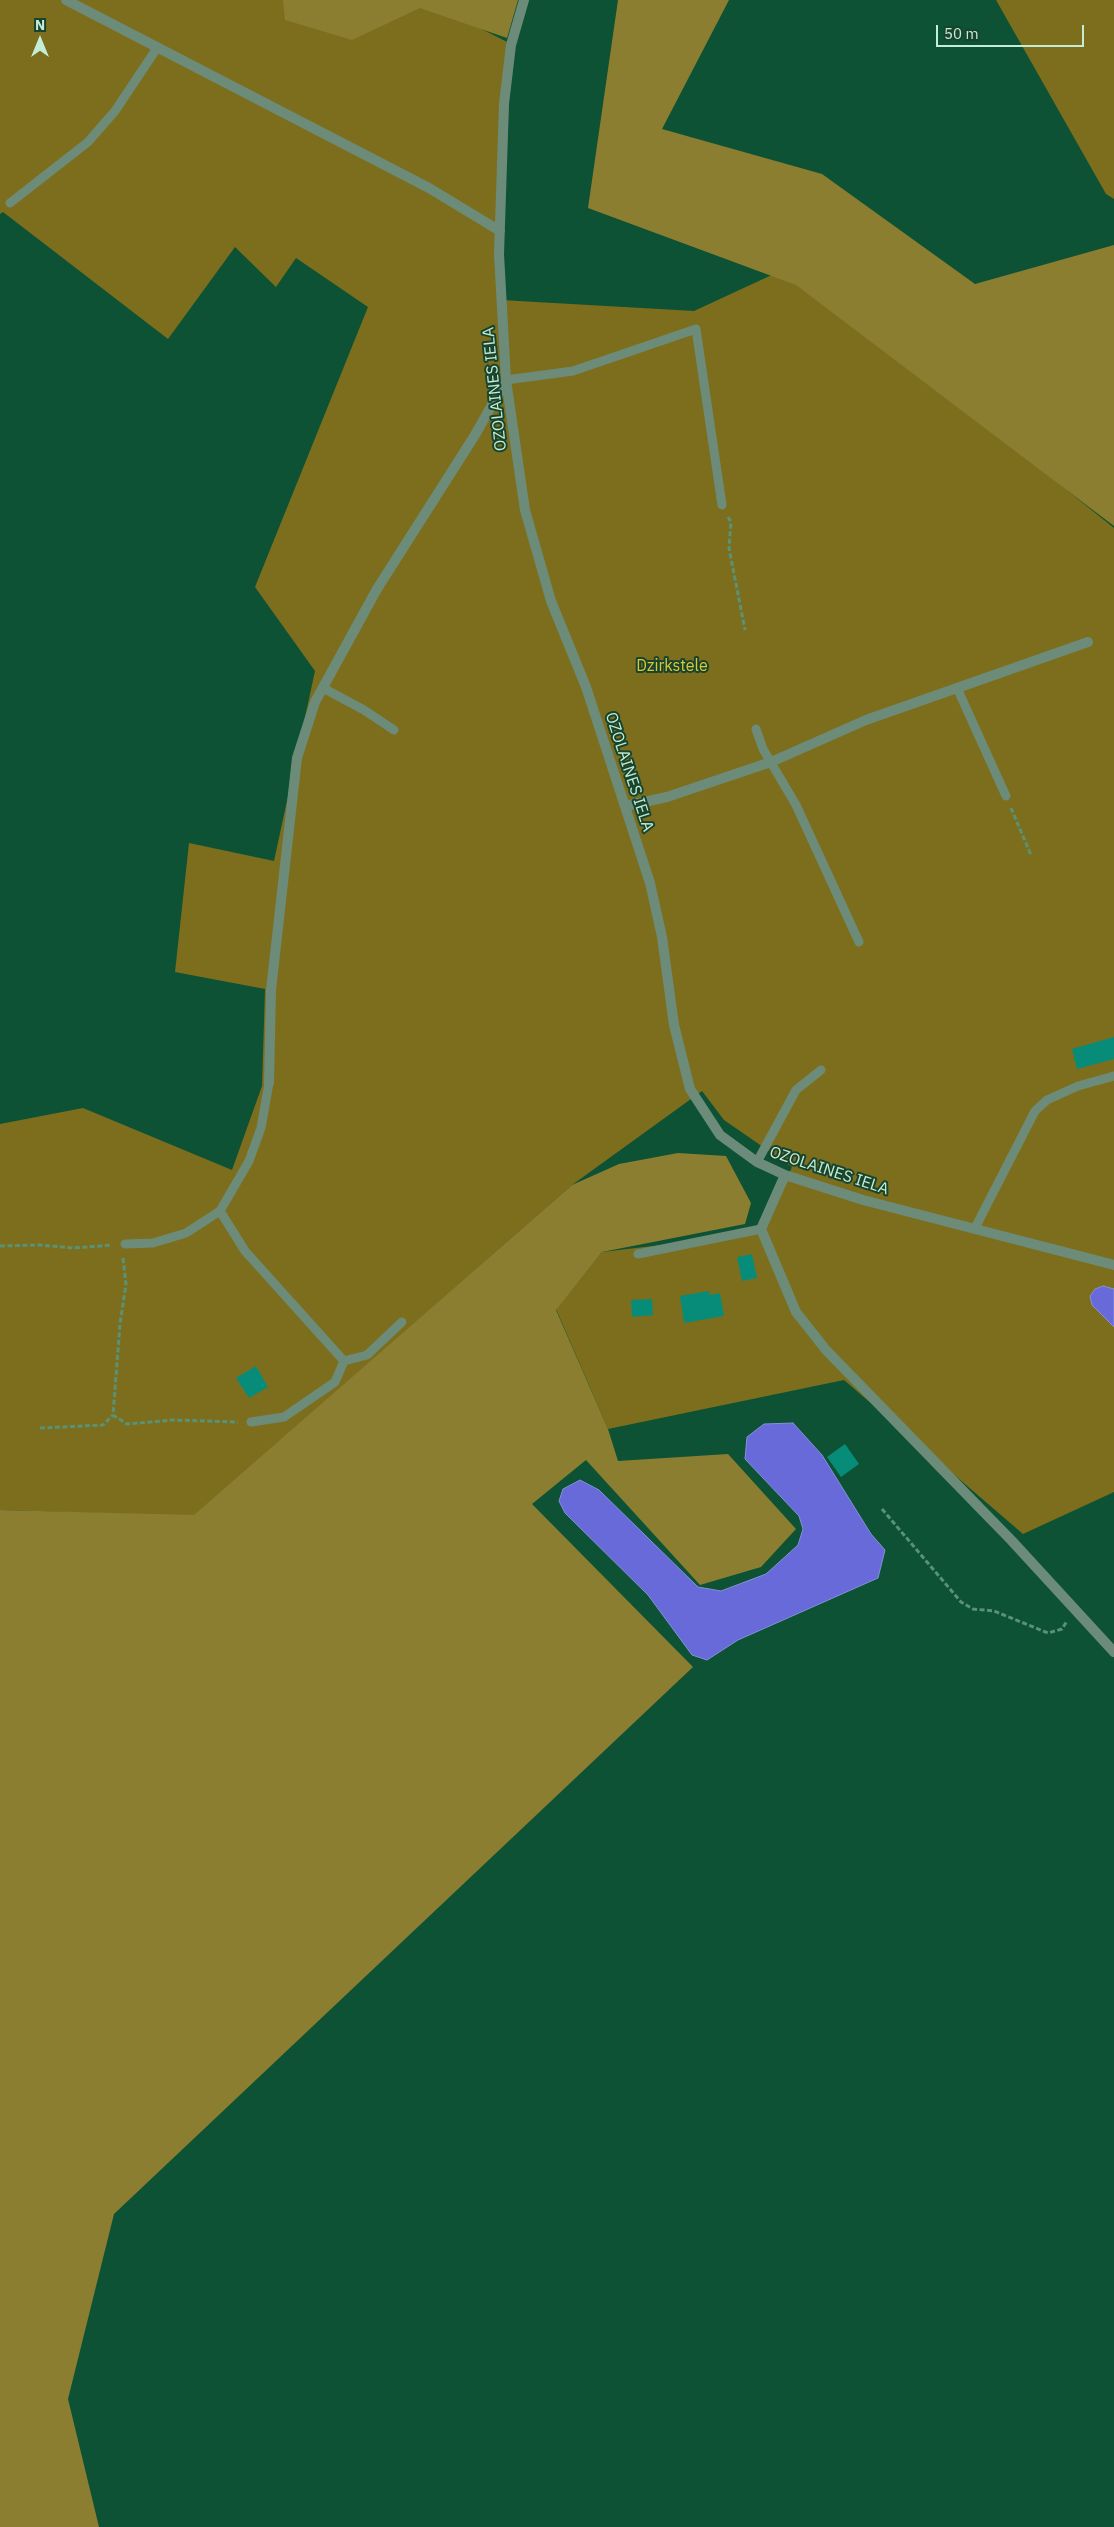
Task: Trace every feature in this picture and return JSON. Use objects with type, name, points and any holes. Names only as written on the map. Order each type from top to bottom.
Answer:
[{"type":"street","points":[[66,0],[429,188],[500,231]]},
{"type":"street","name":"OZOLAINES IELA","points":[[524,0],[510,45],[504,104],[500,231],[506,380],[525,510],[552,601],[586,687],[650,883],[662,937],[674,1025],[690,1089],[720,1135],[756,1162],[785,1175],[863,1200],[1114,1265]]},
{"type":"street","points":[[269,1083],[271,990],[296,758],[315,702],[377,589],[475,435],[506,380]]},
{"type":"street","points":[[625,806],[667,797],[771,762],[866,720],[1088,642]]},
{"type":"street","points":[[785,1175],[761,1229],[796,1312],[826,1350],[1012,1542],[1114,1652]]},
{"type":"lane","points":[[10,203],[88,142],[115,111],[157,48]]},
{"type":"lane","points":[[506,380],[573,371],[696,329],[722,505]]},
{"type":"lane","points":[[323,688],[364,710],[394,730]]},
{"type":"lane","points":[[957,688],[1006,796]]},
{"type":"lane","points":[[756,729],[771,762],[796,805],[859,942]]},
{"type":"lane","points":[[756,1162],[796,1090],[821,1070]]},
{"type":"lane","points":[[974,1228],[1035,1112],[1047,1100],[1078,1086],[1114,1076]]},
{"type":"lane","points":[[125,1244],[153,1243],[186,1233],[220,1211],[249,1161],[260,1128],[269,1083]]},
{"type":"lane","points":[[220,1211],[245,1250],[344,1361]]},
{"type":"lane","points":[[638,1254],[761,1229]]},
{"type":"lane","points":[[344,1361],[367,1355],[402,1322]]},
{"type":"lane","points":[[251,1422],[284,1417],[335,1382],[344,1361]]},
{"type":"path","points":[[722,505],[731,522],[729,548],[744,630]]},
{"type":"path","points":[[1006,796],[1031,855]]},
{"type":"path","points":[[0,1246],[40,1245],[72,1248],[125,1244],[123,1259],[126,1284],[120,1324],[113,1415],[103,1425],[40,1428]]},
{"type":"path","points":[[113,1415],[127,1424],[173,1420],[251,1422]]},
{"type":"path","points":[[882,1509],[960,1602],[973,1609],[994,1611],[1048,1633],[1062,1629],[1074,1609]]},
{"type":"green space","name":"Dzirkstele","points":[[0,0],[425,0],[511,44],[501,300],[694,311],[789,267],[1114,528],[1114,1492],[1023,1534],[844,1380],[608,1429],[556,1309],[602,1252],[763,1233],[792,1167],[724,1120],[702,1091],[572,1185],[194,1516],[0,1510],[0,1124],[83,1108],[232,1170],[262,1086],[265,989],[175,972],[189,843],[274,861],[315,671],[255,587],[368,307],[296,258],[276,287],[235,247],[168,339],[3,212],[0,214]]},
{"type":"green space","points":[[996,0],[1114,0],[1114,199],[1106,194]]},
{"type":"shaded area","points":[[283,0],[518,0],[507,38],[420,8],[352,40],[285,20]]},
{"type":"shaded area","points":[[618,0],[729,0],[662,129],[822,174],[975,284],[1114,245],[1114,526],[796,285],[588,208]]},
{"type":"shaded area","points":[[678,1153],[726,1156],[751,1203],[745,1224],[602,1252],[556,1310],[608,1429],[618,1461],[728,1454],[796,1529],[761,1567],[700,1585],[586,1460],[532,1504],[693,1667],[114,2214],[68,2399],[99,2527],[0,2527],[0,1510],[194,1515],[572,1185],[619,1164]]},
{"type":"shaded area","points":[[1103,1286],[1114,1289],[1114,1327],[1092,1305],[1090,1296],[1095,1289]]},
{"type":"shaded area","points":[[793,1423],[822,1455],[871,1534],[885,1550],[878,1578],[738,1640],[707,1660],[692,1655],[648,1595],[565,1513],[559,1501],[563,1489],[580,1480],[599,1490],[698,1587],[721,1591],[766,1574],[798,1545],[803,1529],[799,1516],[745,1459],[747,1437],[764,1424]]},
{"type":"building","points":[[1114,1037],[1114,1059],[1077,1069],[1072,1049]]},
{"type":"building","points":[[752,1254],[757,1278],[742,1281],[737,1257]]},
{"type":"building","points":[[709,1291],[710,1295],[720,1293],[724,1316],[684,1323],[680,1296]]},
{"type":"building","points":[[652,1299],[653,1315],[632,1317],[631,1300]]},
{"type":"building","points":[[256,1366],[268,1387],[249,1398],[236,1378]]},
{"type":"building","points":[[845,1444],[859,1464],[841,1477],[827,1457]]}]
